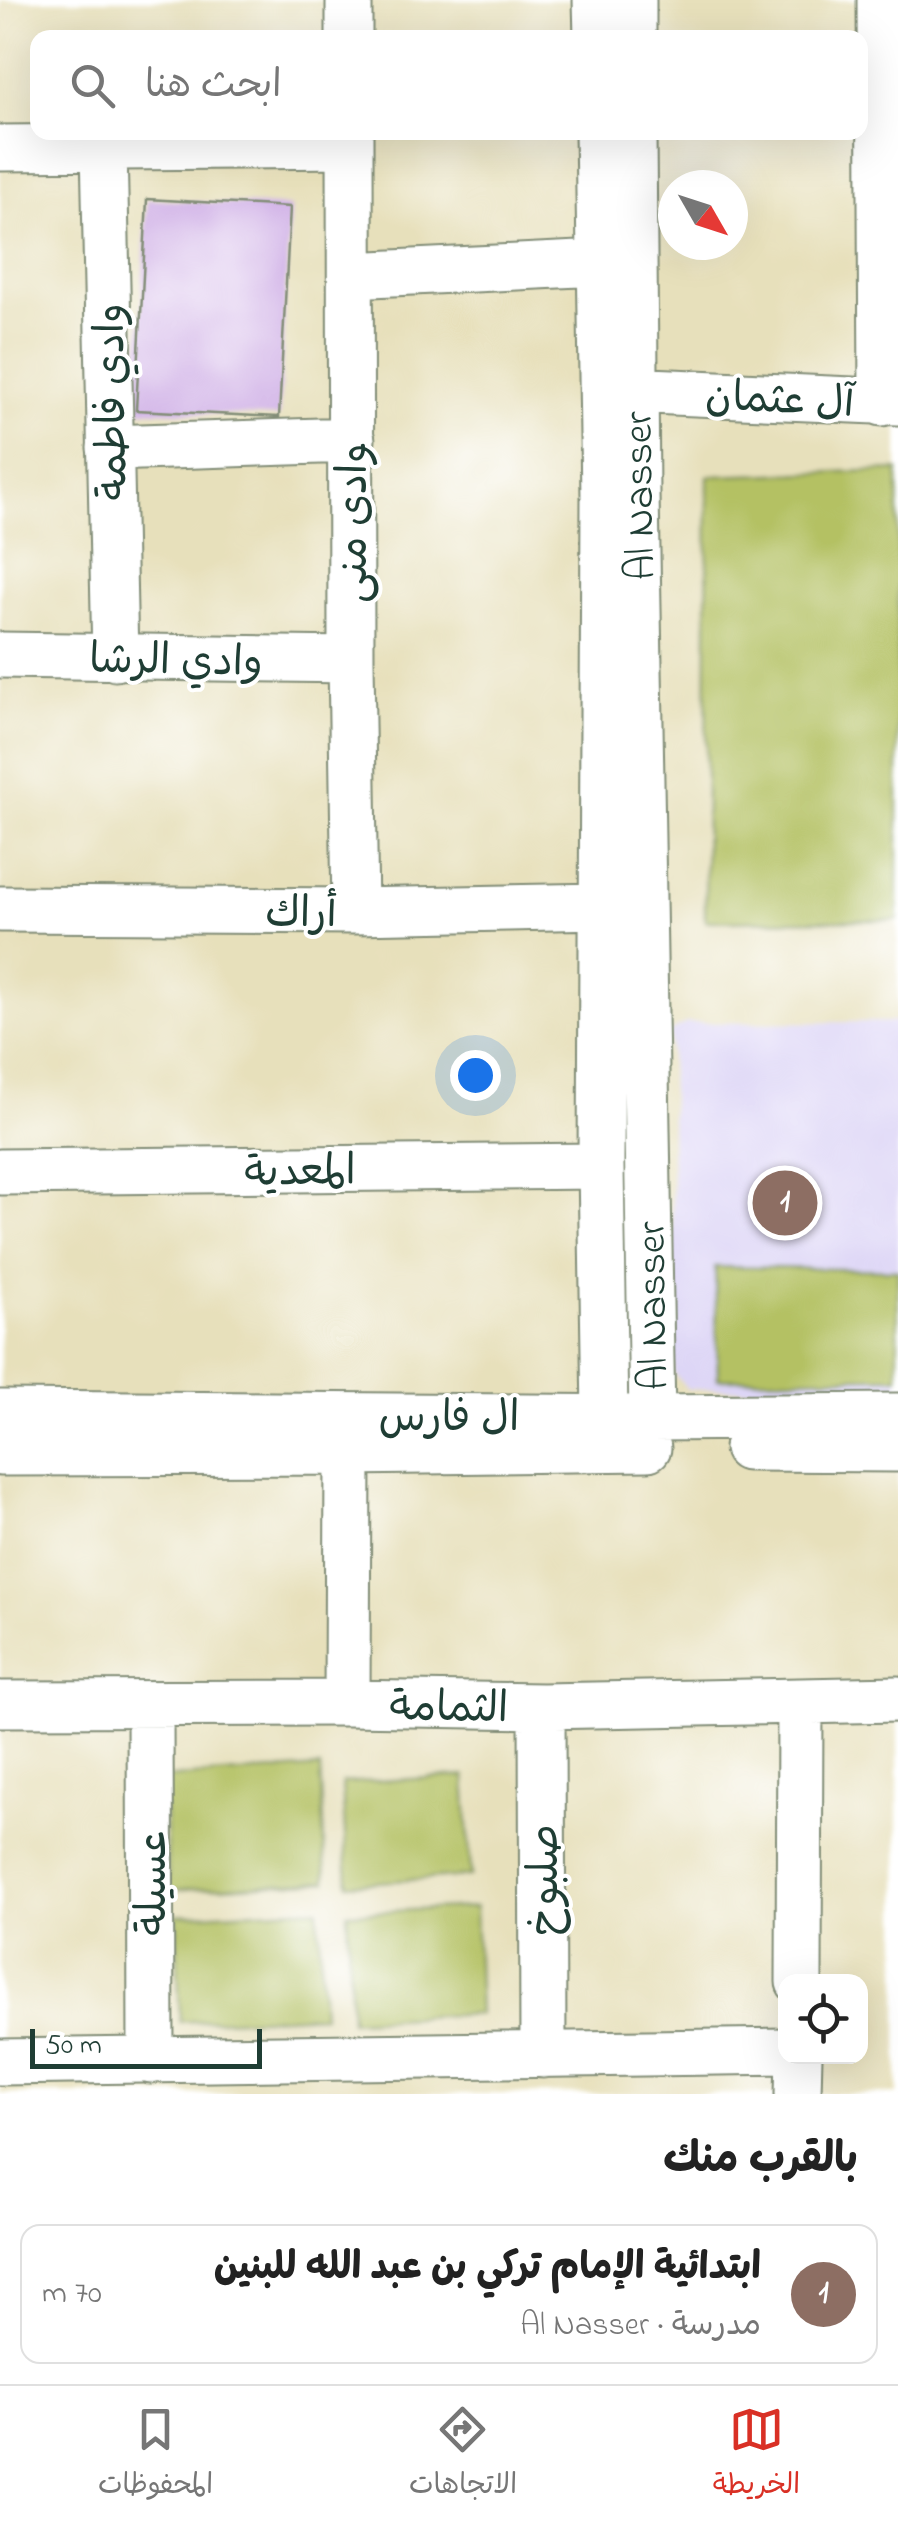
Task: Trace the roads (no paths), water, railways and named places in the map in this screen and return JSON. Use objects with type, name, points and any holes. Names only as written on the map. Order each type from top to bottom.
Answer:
[{"type":"street","points":[[349,0],[349,30]]},
{"type":"street","points":[[596,0],[597,30]]},
{"type":"street","points":[[633,0],[633,30]]},
{"type":"street","points":[[880,0],[890,224],[890,402]]},
{"type":"street","points":[[0,148],[295,140]]},
{"type":"street","name":"وادى منى","points":[[350,140],[355,911]]},
{"type":"street","name":"Al Nasser","points":[[598,140],[600,263],[619,390],[604,497],[601,1166],[629,1427]]},
{"type":"street","name":"Al Nasser","points":[[629,1427],[619,390],[633,140]]},
{"type":"street","name":"وادي فاطمة","points":[[104,147],[115,658]]},
{"type":"street","points":[[351,275],[600,263]]},
{"type":"street","name":"آل عثمان","points":[[619,390],[890,402]]},
{"type":"street","points":[[110,448],[352,440]]},
{"type":"street","name":"وادي الرشا","points":[[0,655],[351,660]]},
{"type":"street","name":"أراك","points":[[0,909],[355,911],[602,906]]},
{"type":"street","name":"المعدية","points":[[0,1172],[601,1166]]},
{"type":"street","name":"ال فارس","points":[[0,1414],[629,1427],[898,1449]]},
{"type":"street","name":"ال فارس","points":[[0,1453],[348,1452],[629,1427],[898,1416]]},
{"type":"street","points":[[347,1703],[348,1452]]},
{"type":"street","name":"الثمامة","points":[[0,1704],[542,1706],[898,1698]]},
{"type":"street","points":[[799,1974],[800,1702]]},
{"type":"street","name":"عسيلة","points":[[150,1705],[151,2062]]},
{"type":"street","name":"صلبوخ","points":[[542,1706],[542,2054]]},
{"type":"street","points":[[0,2062],[778,2051]]},
{"type":"street","points":[[798,2094],[799,2064]]},
{"type":"place","name":"ابتدائية الإمام تركي بن عبد الله للبنين","points":[[785,1203]]}]
